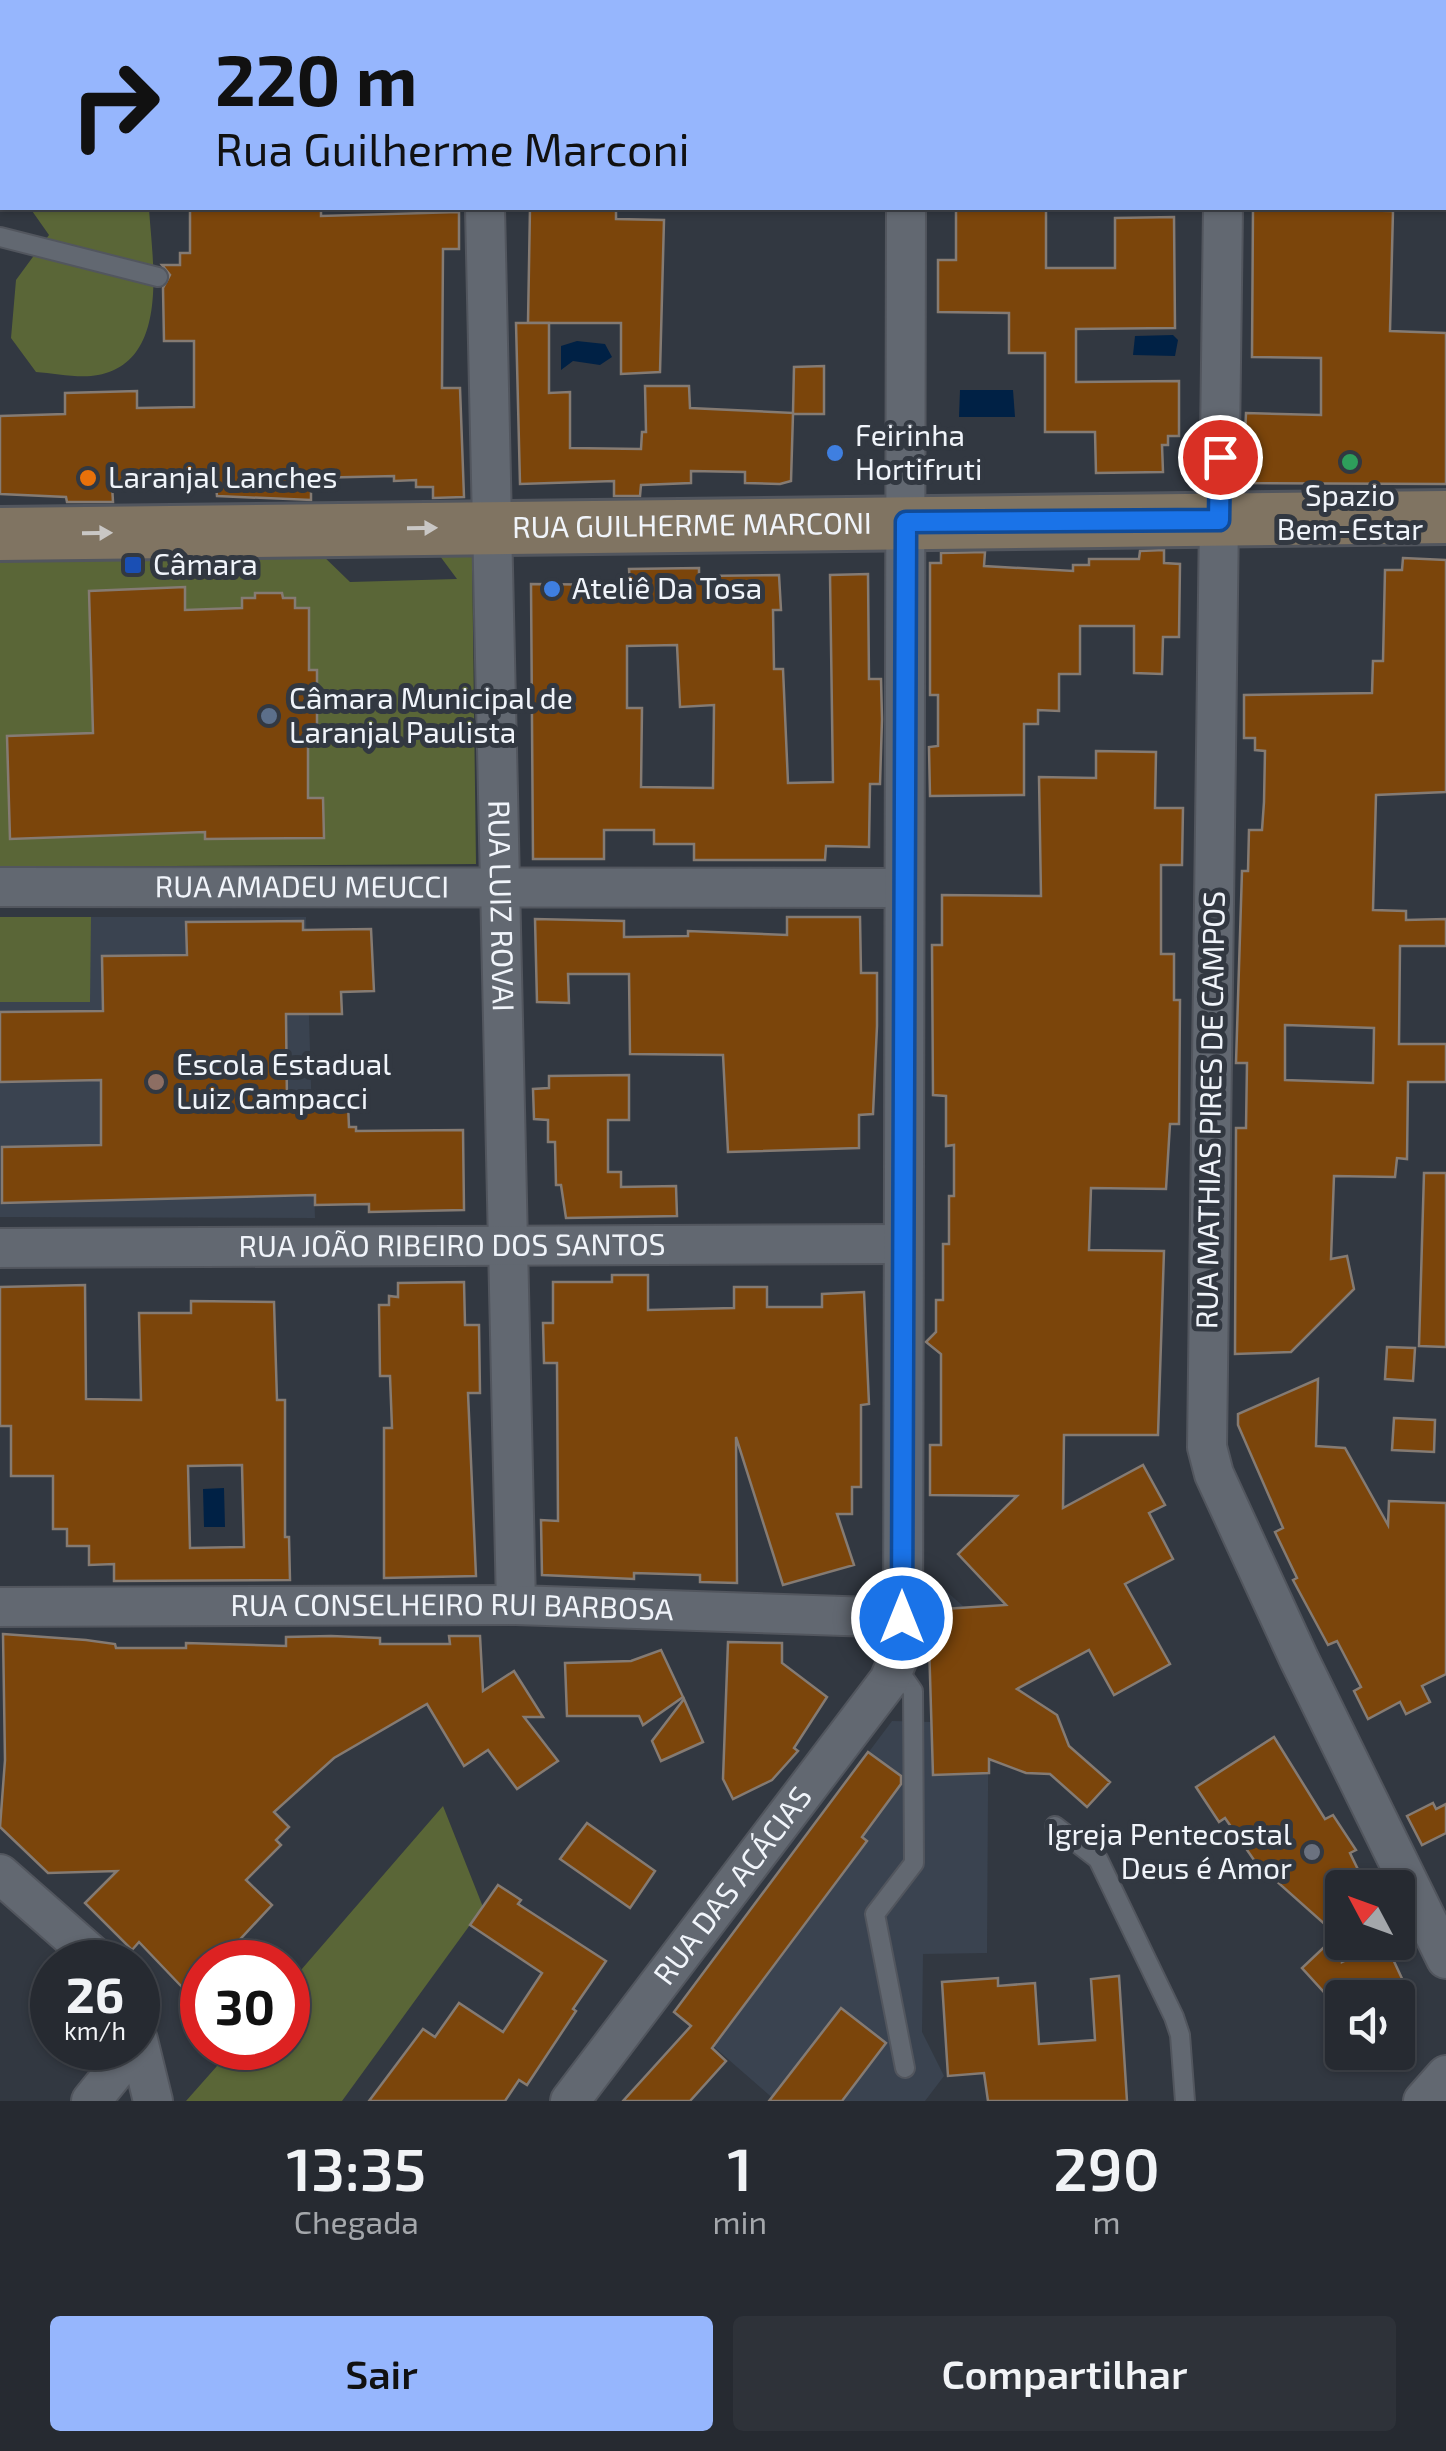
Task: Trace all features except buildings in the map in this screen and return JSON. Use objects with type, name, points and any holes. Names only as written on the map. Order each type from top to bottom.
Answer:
[{"type":"main road","name":"RUA GUILHERME MARCONI","points":[[0,534],[1446,517]]},
{"type":"street","name":"RUA LUIZ ROVAI","points":[[485,210],[516,1605]]},
{"type":"street","points":[[897,1668],[902,1618],[906,210]]},
{"type":"street","name":"RUA MATHIAS PIRES DE CAMPOS","points":[[1223,210],[1207,1447],[1214,1474],[1298,1660],[1446,1959]]},
{"type":"street","name":"RUA AMADEU MEUCCI","points":[[0,887],[904,888]]},
{"type":"street","name":"RUA JOÃO RIBEIRO DOS SANTOS","points":[[0,1248],[902,1244]]},
{"type":"street","name":"RUA CONSELHEIRO RUI BARBOSA","points":[[0,1607],[516,1605],[902,1618]]},
{"type":"street","name":"RUA DAS ACÁCIAS","points":[[570,2101],[897,1668]]},
{"type":"street","points":[[0,1874],[75,1940]]},
{"type":"street","points":[[91,2101],[116,2070]]},
{"type":"street","points":[[144,2070],[152,2101]]},
{"type":"street","points":[[1423,2101],[1446,2075]]},
{"type":"lane","points":[[0,238],[158,276]]},
{"type":"lane","points":[[897,1668],[914,1691],[914,1863],[876,1914],[905,2068]]},
{"type":"lane","points":[[1055,1826],[1098,1859],[1165,2000],[1180,2035],[1185,2101]]},
{"type":"shaded area","name":"Escola Estadual Luiz Campacci","points":[[0,917],[306,917],[315,1218],[0,1217]]},
{"type":"shaded area","points":[[929,1576],[989,1629],[987,1953],[923,1954],[922,2032],[944,2076],[925,2101],[776,2101],[674,2012],[892,1721],[931,1722]]},
{"type":"green space","points":[[31,210],[149,210],[152,306],[147,330],[137,350],[121,366],[91,376],[36,372],[11,338],[16,280],[49,235]]},
{"type":"green space","points":[[434,548],[472,554],[476,864],[0,867],[0,554],[317,550],[350,582],[457,579]]},
{"type":"green space","points":[[0,917],[91,917],[90,1002],[0,1002]]},
{"type":"green space","points":[[443,1806],[483,1907],[342,2101],[186,2101],[213,2070],[310,2070],[310,1960]]},
{"type":"water","points":[[1173,335],[1178,340],[1175,356],[1133,355],[1135,336]]},
{"type":"water","points":[[577,341],[605,344],[612,357],[600,365],[573,361],[561,370],[561,346]]},
{"type":"water","points":[[960,390],[1013,390],[1015,417],[959,417]]},
{"type":"water","points":[[224,1488],[225,1527],[204,1527],[203,1489]]},
{"type":"place","name":"Feirinha Hortifruti","points":[[835,453]]},
{"type":"place","name":"Spazio Bem-Estar","points":[[1350,462]]},
{"type":"place","name":"Laranjal Lanches","points":[[88,478]]},
{"type":"place","name":"Câmara","points":[[133,565]]},
{"type":"place","name":"Ateliê Da Tosa","points":[[552,589]]},
{"type":"place","name":"Câmara Municipal de Laranjal Paulista","points":[[269,716]]},
{"type":"place","name":"Escola Estadual Luiz Campacci","points":[[156,1082]]},
{"type":"place","name":"Igreja Pentecostal Deus é Amor","points":[[1312,1852]]},
{"type":"route","points":[[902,1618],[906,522],[1219,520],[1220,457]]}]
